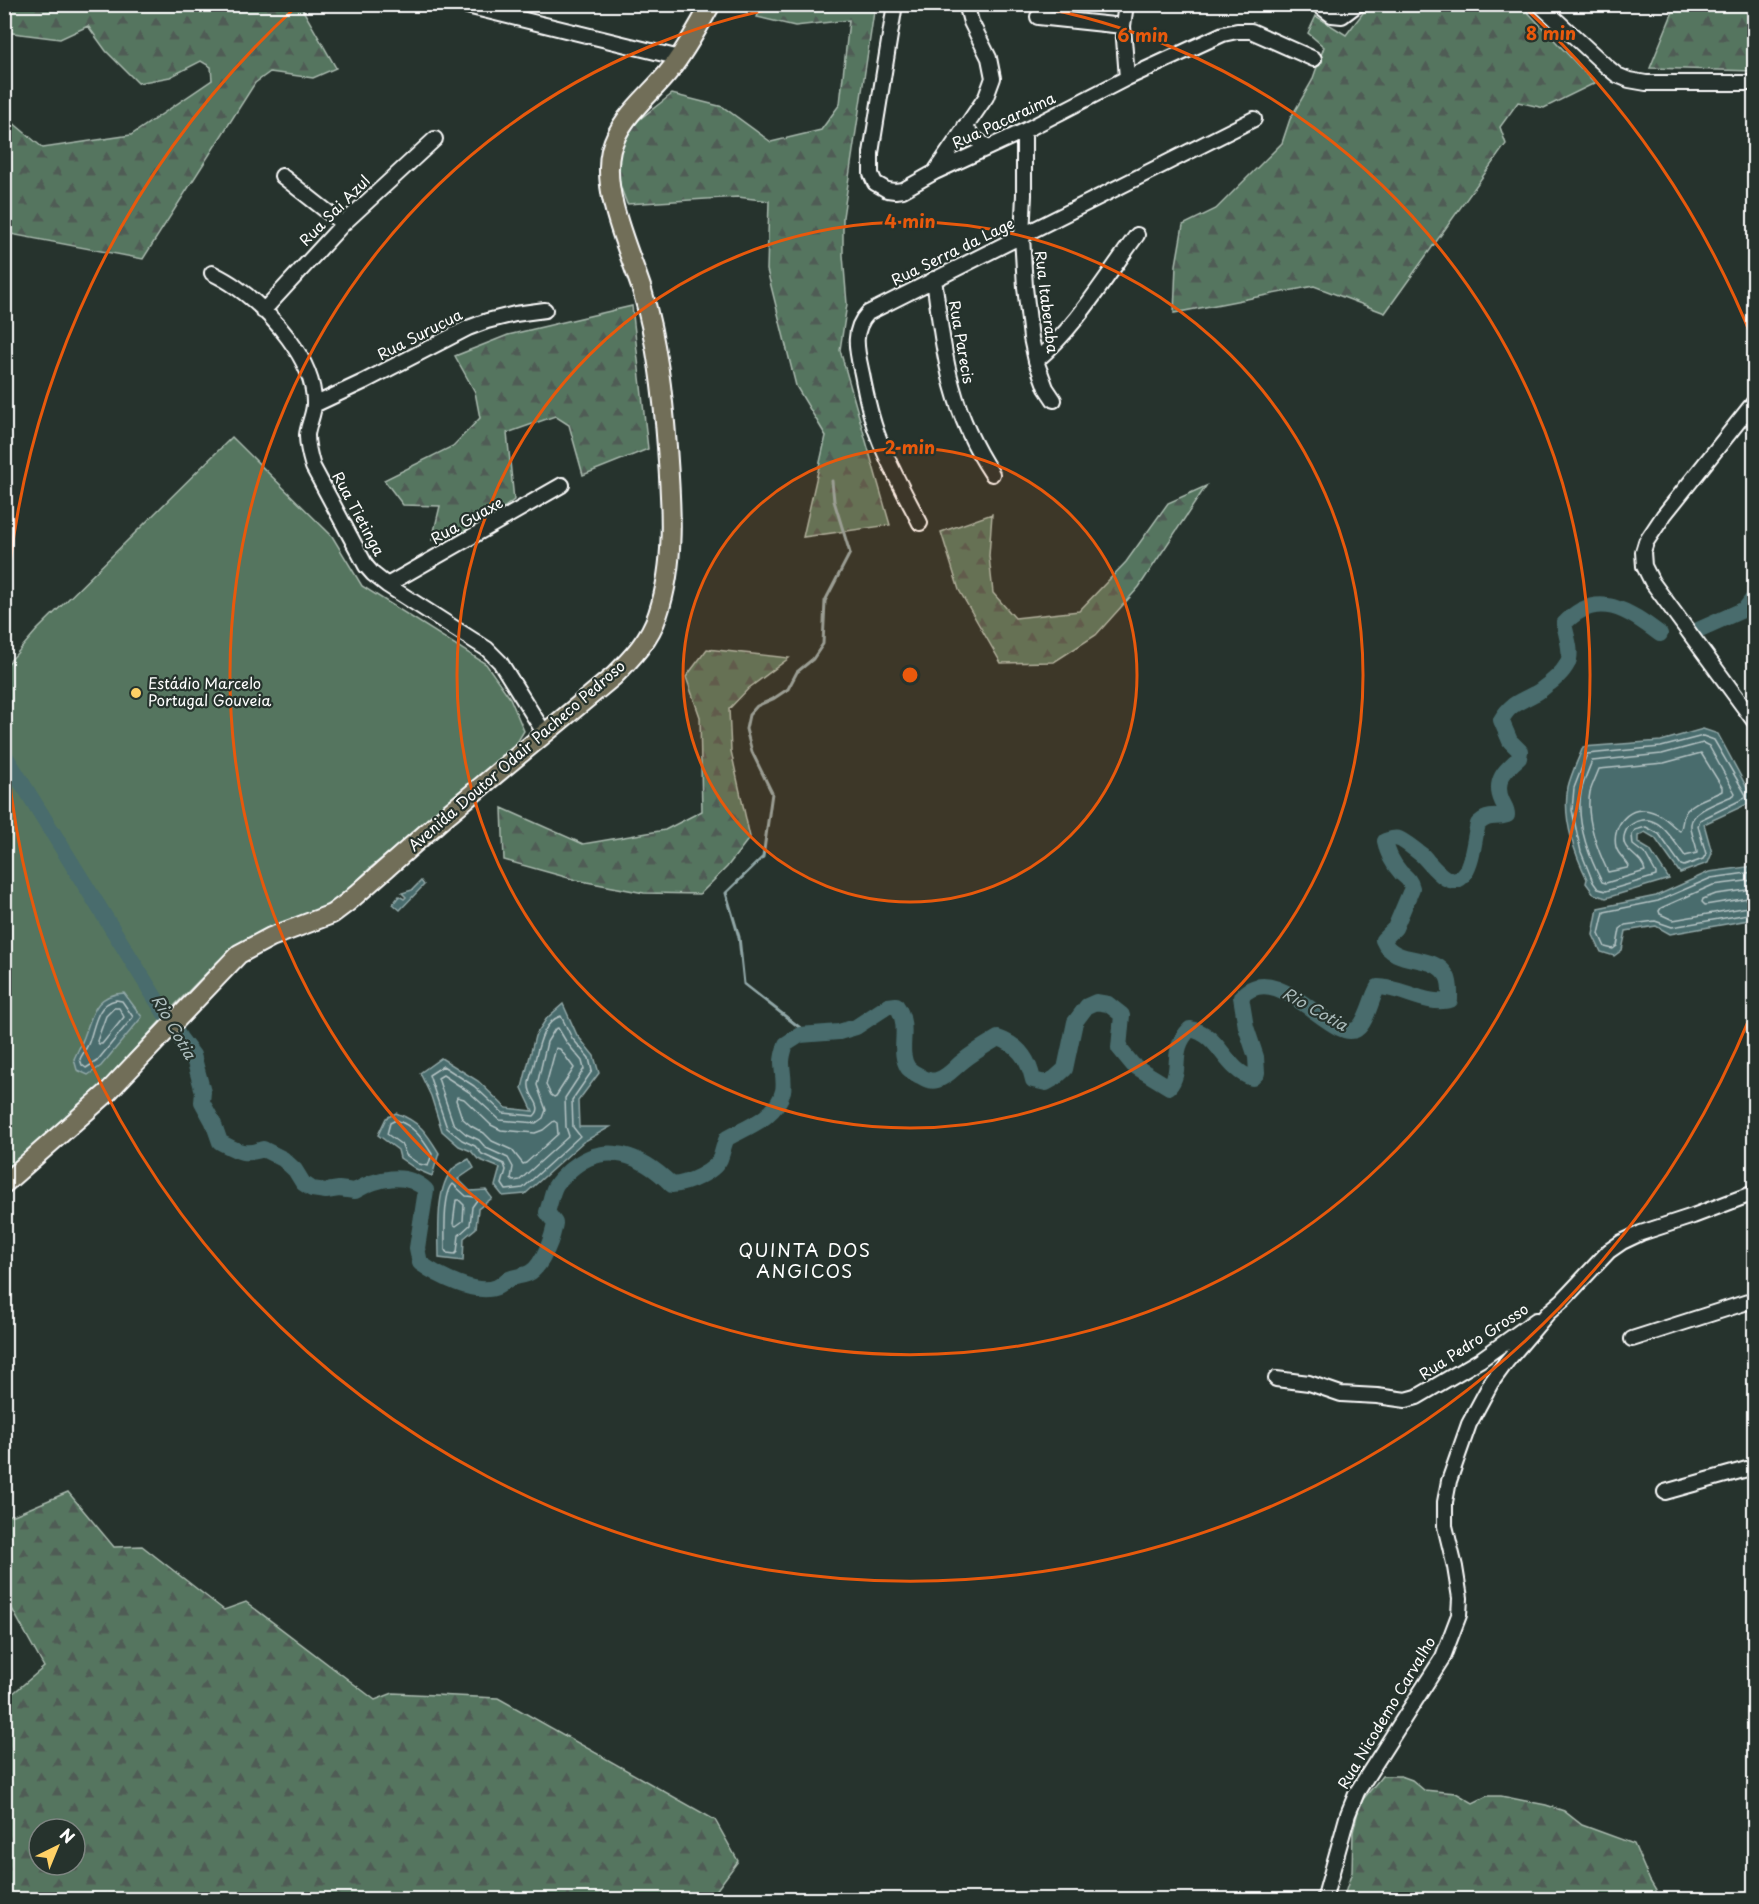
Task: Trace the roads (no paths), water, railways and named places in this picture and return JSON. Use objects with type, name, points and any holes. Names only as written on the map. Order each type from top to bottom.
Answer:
[{"type":"main road","name":"Avenida Doutor Odair Pacheco Pedroso","points":[[4,1184],[107,1093],[226,965],[239,954],[272,937],[332,914],[348,902],[448,814],[614,676],[636,653],[658,615],[663,596],[668,570],[672,504],[662,389],[642,290],[619,224],[611,190],[609,170],[611,151],[622,124],[680,58],[711,4]]},
{"type":"street","points":[[459,4],[680,58]]},
{"type":"street","name":"Rua Pacaraima","points":[[895,4],[871,153],[871,174],[875,183],[881,188],[895,192],[1024,131],[1127,78],[1223,34],[1251,31],[1314,59]]},
{"type":"street","points":[[934,172],[986,97],[993,78],[989,58],[971,22],[966,4]]},
{"type":"street","points":[[1126,4],[1123,26],[1127,78]]},
{"type":"street","points":[[1317,4],[1332,15],[1342,16],[1358,4]]},
{"type":"street","points":[[1539,4],[1606,66],[1617,75],[1629,80],[1670,84],[1755,83]]},
{"type":"street","points":[[1038,17],[1123,26]]},
{"type":"street","name":"Rua Serra da Lage","points":[[920,522],[894,473],[878,436],[867,402],[856,340],[860,321],[868,313],[934,279],[1254,119]]},
{"type":"street","points":[[965,126],[974,138],[988,147]]},
{"type":"street","name":"Rua Itaberaba","points":[[1024,131],[1022,236],[1025,287],[1036,361],[1046,388],[1054,400]]},
{"type":"street","name":"Rua Sai Azul","points":[[263,311],[343,224],[435,139]]},
{"type":"street","points":[[282,177],[343,224]]},
{"type":"street","points":[[1036,361],[1066,332],[1137,235]]},
{"type":"street","name":"Rua Tietinga","points":[[212,273],[237,287],[263,311],[287,337],[304,363],[310,378],[314,405],[307,435],[313,467],[366,566],[387,585],[487,649],[500,662],[545,734]]},
{"type":"street","name":"Rua Parecis","points":[[934,279],[944,358],[952,391],[970,435],[992,474]]},
{"type":"street","name":"Rua Surucua","points":[[314,405],[468,328],[515,314],[545,310]]},
{"type":"street","points":[[1755,402],[1664,515],[1646,542],[1643,552],[1644,566],[1652,582],[1755,722]]},
{"type":"street","name":"Rua Guaxe","points":[[387,585],[562,485]]},
{"type":"street","name":"Rua Nicodemo Carvalho","points":[[1324,1899],[1348,1814],[1357,1792],[1443,1657],[1459,1615],[1460,1598],[1445,1526],[1444,1502],[1469,1424],[1491,1383],[1548,1313],[1609,1251],[1641,1233],[1755,1193]]},
{"type":"street","points":[[1632,1338],[1755,1300]]},
{"type":"street","name":"Rua Pedro Grosso","points":[[1276,1379],[1309,1383],[1341,1394],[1406,1400],[1417,1397],[1480,1360],[1548,1313]]},
{"type":"street","points":[[1665,1492],[1755,1467]]},
{"type":"water","points":[[1703,729],[1718,734],[1754,801],[1704,824],[1712,853],[1708,863],[1680,873],[1655,838],[1645,832],[1638,836],[1638,843],[1650,850],[1669,879],[1606,898],[1594,894],[1586,883],[1587,879],[1570,834],[1567,811],[1568,787],[1583,747],[1661,741]]},
{"type":"water","points":[[1754,866],[1754,919],[1670,934],[1656,926],[1626,931],[1622,950],[1614,956],[1601,952],[1593,935],[1598,908],[1656,896],[1709,872]]},
{"type":"water","points":[[421,881],[424,885],[400,910],[393,904],[399,896],[404,899],[406,897],[402,893],[412,890]]},
{"type":"water","points":[[124,993],[142,1017],[101,1066],[88,1075],[77,1070],[74,1059],[96,1007],[106,997]]},
{"type":"water","points":[[563,1004],[577,1035],[594,1056],[599,1073],[578,1101],[579,1127],[610,1127],[583,1142],[525,1194],[503,1196],[495,1186],[500,1168],[478,1159],[471,1151],[459,1146],[442,1131],[431,1096],[420,1073],[441,1058],[478,1081],[506,1108],[533,1111],[522,1088],[535,1036],[547,1018]]},
{"type":"water","points":[[396,1113],[422,1128],[439,1153],[432,1176],[400,1158],[398,1150],[378,1135],[386,1118]]},
{"type":"water","points":[[469,1159],[474,1168],[458,1179],[470,1191],[486,1190],[492,1198],[478,1209],[476,1228],[464,1238],[463,1261],[439,1258],[439,1212],[443,1188],[453,1169]]},
{"type":"waterway","points":[[808,1034],[744,984],[739,937],[726,893],[763,857],[772,793],[752,752],[746,729],[749,715],[757,706],[788,689],[797,672],[813,659],[823,644],[825,601],[850,553],[834,501],[832,481]]},
{"type":"waterway","name":"Rio Cotia","points":[[1698,630],[1745,609],[1754,597]]},
{"type":"waterway","name":"Rio Cotia","points":[[4,754],[180,1038],[193,1055],[203,1092],[202,1102],[213,1122],[220,1142],[241,1152],[263,1149],[283,1159],[295,1170],[303,1183],[312,1189],[355,1191],[391,1178],[410,1180],[418,1184],[426,1190],[417,1248],[420,1263],[457,1283],[478,1289],[488,1289],[529,1273],[540,1263],[554,1229],[555,1223],[547,1212],[555,1186],[582,1161],[609,1153],[622,1155],[648,1166],[672,1185],[700,1176],[718,1162],[727,1138],[761,1120],[775,1108],[784,1088],[782,1060],[786,1044],[800,1035],[839,1032],[856,1027],[888,1006],[896,1005],[901,1013],[904,1030],[903,1053],[908,1068],[924,1078],[934,1081],[945,1077],[971,1055],[998,1038],[1012,1045],[1022,1054],[1033,1080],[1046,1083],[1065,1069],[1075,1022],[1087,1006],[1096,1002],[1108,1004],[1122,1015],[1119,1048],[1133,1065],[1169,1087],[1176,1073],[1180,1045],[1190,1029],[1208,1038],[1243,1074],[1252,1078],[1257,1073],[1256,1057],[1246,1027],[1241,997],[1255,987],[1271,987],[1287,993],[1334,1025],[1347,1031],[1360,1026],[1378,987],[1423,999],[1450,1000],[1449,982],[1441,969],[1433,964],[1396,954],[1383,940],[1395,928],[1412,888],[1408,879],[1393,862],[1385,841],[1395,838],[1401,840],[1422,855],[1442,876],[1448,879],[1460,879],[1470,862],[1478,824],[1489,817],[1507,815],[1500,794],[1500,782],[1505,772],[1519,758],[1520,751],[1510,741],[1501,720],[1512,707],[1558,676],[1568,663],[1570,650],[1564,624],[1576,613],[1601,605],[1625,611],[1660,634]]},
{"type":"place","name":"Estádio Marcelo Portugal Gouveia","points":[[136,693]]},
{"type":"district","name":"QUINTA DOS ANGICOS","points":[[805,1261]]}]
